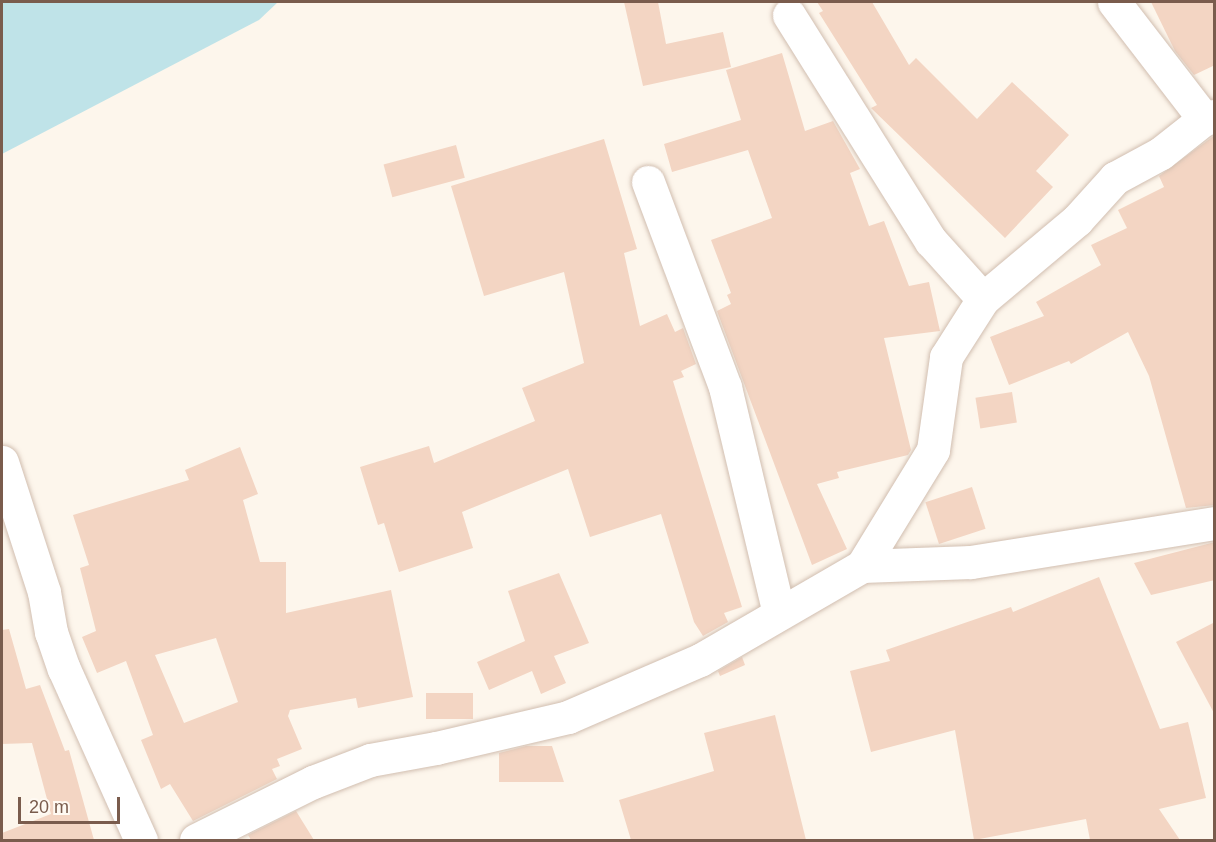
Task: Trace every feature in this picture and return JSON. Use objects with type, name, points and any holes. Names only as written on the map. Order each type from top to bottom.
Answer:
[{"type":"street","points":[[862,566],[933,450],[946,357],[983,299],[1077,220],[1114,178],[1161,153],[1209,117],[1114,2]]},
{"type":"street","points":[[789,15],[931,241],[983,299]]},
{"type":"street","points":[[648,182],[725,387],[779,613]]},
{"type":"street","points":[[2,462],[44,592],[51,632],[63,669],[141,840]]},
{"type":"street","points":[[196,840],[313,782],[370,760],[436,748],[568,717],[700,660],[862,566],[971,562],[1215,523]]},
{"type":"water","points":[[2,2],[278,2],[259,20],[2,154]]},
{"type":"building","points":[[624,2],[658,2],[666,44],[723,32],[731,67],[643,86]]},
{"type":"building","points":[[817,2],[872,2],[909,65],[916,58],[977,119],[1012,82],[1069,135],[1036,171],[1053,187],[1005,238],[871,108],[877,105],[819,13],[823,11]]},
{"type":"building","points":[[1151,2],[1215,2],[1215,65],[1194,75],[1175,51]]},
{"type":"building","points":[[782,53],[805,131],[833,121],[860,169],[850,173],[869,226],[884,221],[909,286],[929,282],[940,331],[884,338],[911,450],[908,455],[837,472],[839,478],[817,484],[847,549],[812,565],[717,311],[731,304],[727,295],[731,293],[711,240],[772,218],[748,150],[672,172],[664,144],[741,120],[726,70]]},
{"type":"building","points":[[1215,135],[1215,505],[1186,508],[1149,376],[1128,332],[1071,364],[1069,361],[1009,385],[990,337],[1044,316],[1036,302],[1101,265],[1091,245],[1127,228],[1118,210],[1164,187],[1159,176]]},
{"type":"building","points":[[604,139],[637,249],[624,253],[640,326],[667,314],[675,332],[683,328],[696,364],[681,371],[684,377],[673,381],[742,607],[724,613],[728,622],[703,636],[694,622],[661,514],[590,537],[568,469],[462,512],[473,548],[399,572],[384,523],[378,525],[360,467],[429,446],[434,463],[535,421],[522,388],[584,363],[564,272],[484,296],[451,186]]},
{"type":"building","points":[[456,145],[465,178],[392,197],[384,164]]},
{"type":"building","points":[[1012,392],[1017,423],[980,428],[975,398]]},
{"type":"building","points":[[240,447],[258,494],[243,500],[260,562],[286,562],[286,613],[391,590],[413,697],[358,708],[356,698],[290,710],[288,716],[302,749],[277,759],[280,766],[272,769],[277,779],[193,821],[170,784],[161,789],[141,740],[153,735],[126,661],[97,673],[82,637],[96,631],[80,568],[89,565],[73,515],[189,480],[185,470]],"holes":[[[216,638],[238,702],[184,723],[155,655]]]},
{"type":"building","points":[[972,487],[986,529],[939,544],[925,502]]},
{"type":"building","points":[[1215,542],[1215,580],[1151,595],[1134,563]]},
{"type":"building","points":[[559,573],[589,643],[554,656],[566,683],[541,694],[532,671],[489,690],[477,662],[525,641],[508,591]]},
{"type":"building","points":[[1099,577],[1160,729],[1188,722],[1206,798],[1159,809],[1180,840],[1090,840],[1086,819],[974,840],[955,730],[871,752],[850,671],[890,661],[886,650],[1011,607],[1013,612]]},
{"type":"building","points":[[1215,622],[1215,715],[1176,642]]},
{"type":"building","points":[[9,629],[26,689],[40,685],[65,751],[69,750],[94,840],[2,840],[2,833],[51,814],[32,743],[2,744],[2,630]]},
{"type":"building","points":[[742,657],[745,665],[720,676],[718,671]]},
{"type":"building","points":[[426,693],[473,693],[473,719],[426,719]]},
{"type":"building","points":[[775,715],[806,840],[631,840],[619,800],[714,771],[704,733]]},
{"type":"building","points":[[526,746],[552,746],[564,782],[499,782],[499,753]]},
{"type":"building","points":[[296,811],[314,840],[251,840],[248,835]]}]
